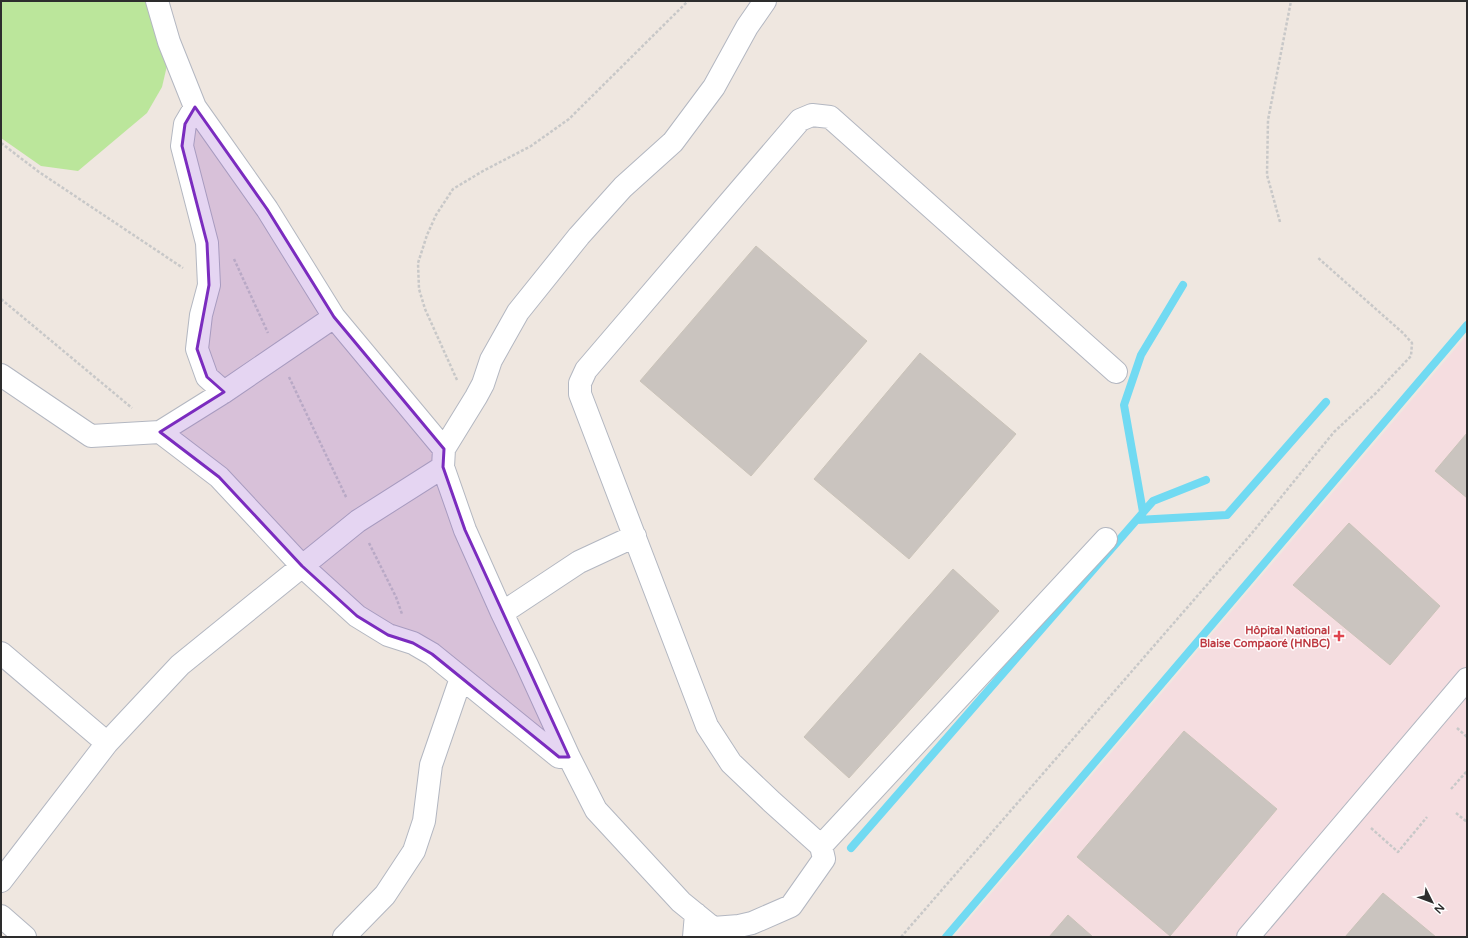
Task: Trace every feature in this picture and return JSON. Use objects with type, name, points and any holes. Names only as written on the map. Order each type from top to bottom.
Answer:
[{"type":"street","points":[[157,1],[169,42],[194,107],[267,209],[334,317],[444,458],[465,530],[569,757],[596,810],[681,902],[720,933],[738,926],[752,923],[791,906],[824,859],[821,846],[731,763],[707,726],[580,394],[580,383],[586,370],[800,120],[812,115],[830,117],[1116,372]]},
{"type":"street","points":[[1,881],[107,743],[180,665],[358,521],[444,458],[483,384],[491,360],[518,312],[579,236],[622,187],[673,142],[714,87],[747,27],[765,1]]},
{"type":"street","points":[[194,107],[185,124],[182,146],[207,243],[209,285],[201,315],[197,349],[207,376],[224,392]]},
{"type":"street","points":[[1,375],[91,436],[160,432],[224,392],[334,317]]},
{"type":"street","points":[[160,432],[219,477],[302,566],[357,616],[388,635],[414,643],[432,654],[559,756],[569,757]]},
{"type":"street","points":[[502,613],[578,562],[635,536]]},
{"type":"street","points":[[821,846],[1106,539]]},
{"type":"street","points":[[1,653],[107,743]]},
{"type":"street","points":[[344,937],[385,895],[414,851],[424,821],[431,765],[461,678]]},
{"type":"street","points":[[1248,937],[1467,679]]},
{"type":"street","points":[[694,937],[696,914]]},
{"type":"street","points":[[1,916],[25,937]]},
{"type":"path","points":[[483,384],[469,387],[457,381],[425,309],[419,289],[418,263],[427,235],[436,214],[453,189],[483,171],[531,146],[569,119],[688,1]]},
{"type":"path","points":[[1280,222],[1266,175],[1268,120],[1291,1]]},
{"type":"path","points":[[1,142],[39,172],[209,285]]},
{"type":"path","points":[[232,254],[278,355],[396,597],[414,643]]},
{"type":"path","points":[[902,937],[1252,533],[1334,432],[1376,393],[1411,356],[1412,344],[1403,333],[1317,257]]},
{"type":"path","points":[[1,299],[160,432]]},
{"type":"path","points":[[1452,724],[1467,737]]},
{"type":"path","points":[[1451,789],[1467,771]]},
{"type":"path","points":[[1456,813],[1467,822]]},
{"type":"path","points":[[1366,824],[1398,852],[1427,817]]},
{"type":"highlighted area","points":[[195,107],[267,209],[334,317],[444,449],[443,467],[465,530],[569,757],[559,757],[432,654],[413,643],[388,635],[357,616],[302,566],[219,477],[160,432],[224,392],[207,377],[197,349],[209,285],[207,243],[182,146],[185,124]]},
{"type":"shaded area","name":"Hôpital National Blaise Compaoré (HNBC)","points":[[1467,335],[1467,937],[954,937]]},
{"type":"green space","points":[[1,1],[151,1],[170,53],[162,87],[147,113],[78,171],[41,166],[1,138]]},
{"type":"building","points":[[756,246],[867,341],[751,476],[640,381]]},
{"type":"building","points":[[920,353],[1016,434],[909,559],[814,479]]},
{"type":"building","points":[[1467,433],[1467,498],[1435,471]]},
{"type":"building","points":[[1349,523],[1440,606],[1390,665],[1293,585]]},
{"type":"building","points":[[953,569],[999,611],[849,778],[804,737]]},
{"type":"building","points":[[1184,731],[1277,809],[1170,936],[1077,857]]},
{"type":"building","points":[[1383,893],[1436,937],[1345,937]]},
{"type":"building","points":[[1068,915],[1093,937],[1049,937]]},
{"type":"waterway","points":[[1143,512],[1124,405],[1141,355],[1183,285]]},
{"type":"waterway","points":[[946,937],[1467,325]]},
{"type":"waterway","points":[[1137,520],[1227,515],[1326,402]]},
{"type":"waterway","points":[[851,848],[1153,501],[1206,480]]},
{"type":"place","name":"Hôpital National Blaise Compaoré (HNBC)","points":[[1339,636]]}]
